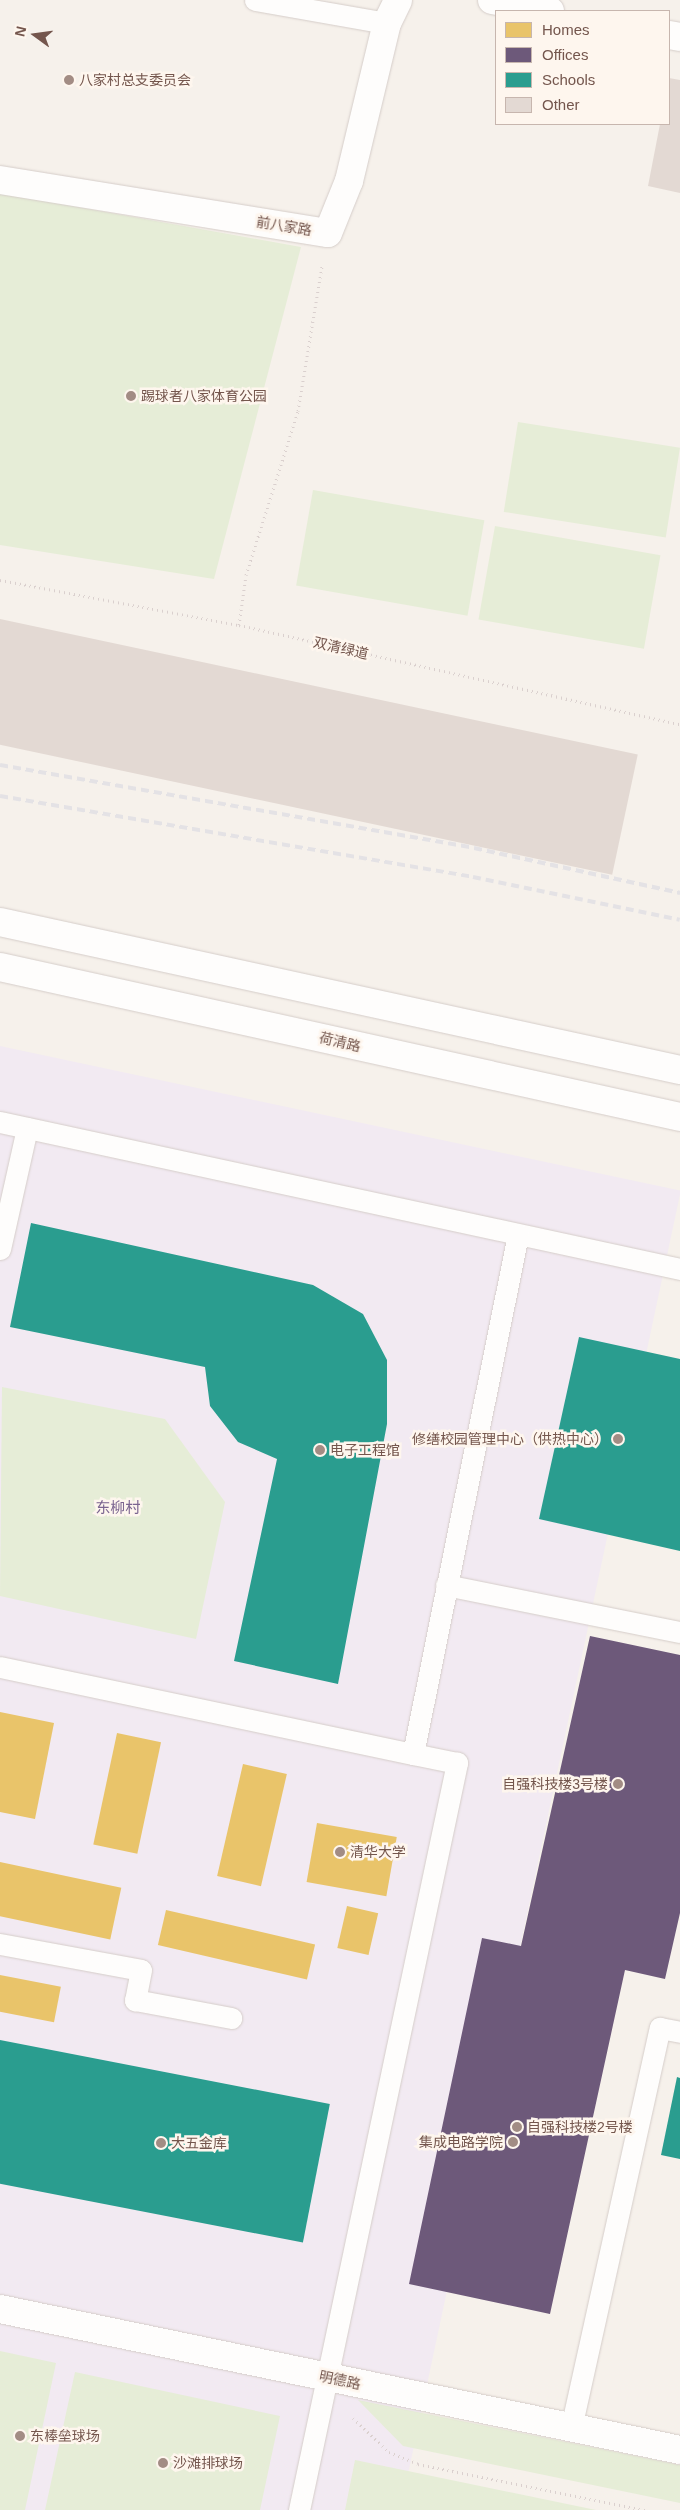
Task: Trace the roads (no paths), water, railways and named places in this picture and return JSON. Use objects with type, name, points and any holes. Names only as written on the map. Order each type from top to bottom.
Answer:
[{"type":"main road","points":[[492,0],[545,10]]},
{"type":"main road","name":"前八家路","points":[[0,180],[328,233],[349,181],[393,12]]},
{"type":"main road","points":[[0,922],[680,1070]]},
{"type":"main road","name":"荷清路","points":[[0,966],[680,1118]]},
{"type":"main road","name":"明德路","points":[[0,2309],[680,2450]]},
{"type":"lane","points":[[255,0],[393,12]]},
{"type":"lane","points":[[0,1122],[680,1269]]},
{"type":"lane","points":[[0,1249],[27,1128]]},
{"type":"lane","points":[[413,1754],[518,1234]]},
{"type":"lane","points":[[446,1585],[680,1632]]},
{"type":"lane","points":[[0,1667],[457,1763],[325,2377],[299,2510]]},
{"type":"lane","points":[[0,1944],[141,1970],[135,2000],[230,2018]]},
{"type":"lane","points":[[571,2428],[660,2028],[680,2032]]},
{"type":"railway","points":[[0,765],[474,848],[680,893]]},
{"type":"railway","points":[[0,796],[473,877],[680,920]]},
{"type":"place","name":"八家村总支委员会","points":[[69,80]]},
{"type":"place","name":"踢球者八家体育公园","points":[[131,396]]},
{"type":"place","name":"修缮校园管理中心（供热中心）","points":[[618,1439]]},
{"type":"place","name":"电子工程馆","points":[[320,1450]]},
{"type":"place","name":"自强科技楼3号楼","points":[[618,1784]]},
{"type":"place","name":"清华大学","points":[[340,1852]]},
{"type":"place","name":"自强科技楼2号楼","points":[[517,2127]]},
{"type":"place","name":"集成电路学院","points":[[513,2142]]},
{"type":"place","name":"大五金库","points":[[161,2143]]},
{"type":"place","name":"东棒垒球场","points":[[20,2436]]},
{"type":"place","name":"沙滩排球场","points":[[163,2463]]},
{"type":"district","name":"东柳村","points":[[118,1508]]}]
